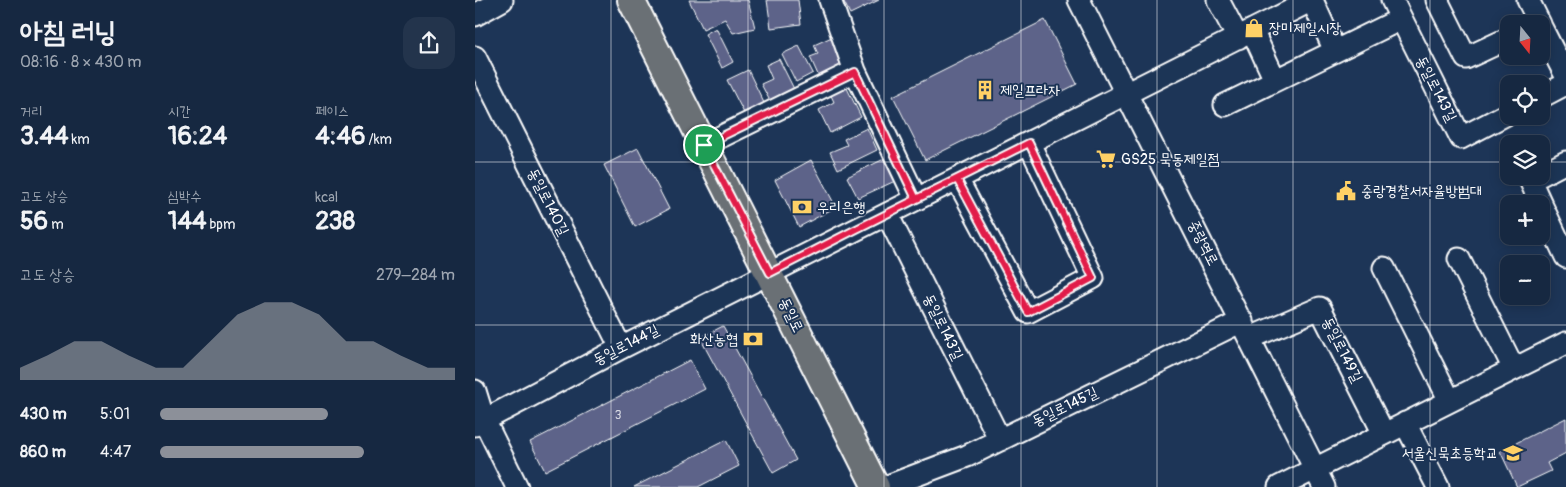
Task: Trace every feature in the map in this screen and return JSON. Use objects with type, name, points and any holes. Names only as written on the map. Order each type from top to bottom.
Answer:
[{"type":"main road","name":"동일로","points":[[631,0],[770,273],[875,487]]},
{"type":"street","points":[[475,15],[502,0]]},
{"type":"street","points":[[830,0],[855,72],[916,199]]},
{"type":"street","name":"중랑역로","points":[[1079,0],[1320,478]]},
{"type":"street","points":[[1219,0],[1245,34],[1275,80]]},
{"type":"street","name":"동일로143길","points":[[1392,0],[1461,138],[1500,118]]},
{"type":"street","points":[[1437,0],[1466,58],[1500,42]]},
{"type":"street","points":[[1528,0],[1537,15]]},
{"type":"street","points":[[770,273],[1245,34],[1302,2],[1335,52]]},
{"type":"street","points":[[1225,105],[1401,19]]},
{"type":"street","points":[[1550,39],[1566,76]]},
{"type":"street","name":"동일로140길","points":[[475,57],[621,348]]},
{"type":"street","points":[[704,145],[855,72]]},
{"type":"street","points":[[1550,92],[1566,84]]},
{"type":"street","points":[[957,179],[1028,312],[1093,278],[1029,143]]},
{"type":"street","points":[[1550,170],[1566,162]]},
{"type":"street","name":"동일로143길","points":[[887,214],[999,440]]},
{"type":"street","points":[[1550,223],[1566,257]]},
{"type":"street","points":[[1459,259],[1514,369]]},
{"type":"street","points":[[1385,268],[1450,401]]},
{"type":"street","name":"동일로144길","points":[[480,422],[770,273]]},
{"type":"street","name":"동일로149길","points":[[1246,329],[1320,308],[1384,434]]},
{"type":"street","name":"동일로145길","points":[[885,487],[967,456],[1246,329]]},
{"type":"street","points":[[1279,487],[1320,478],[1384,434],[1566,343]]},
{"type":"street","points":[[475,391],[480,422],[517,487]]},
{"type":"street","points":[[1405,423],[1438,487]]},
{"type":"building","points":[[689,0],[748,0],[755,28],[733,33],[725,19],[703,29]]},
{"type":"building","points":[[767,0],[798,0],[801,24],[771,28]]},
{"type":"building","points":[[843,0],[879,0],[850,14]]},
{"type":"building","name":"제일프라자","points":[[1045,20],[1077,84],[925,160],[893,96]]},
{"type":"building","points":[[716,28],[733,62],[722,68],[705,34]]},
{"type":"building","points":[[834,36],[846,64],[819,77],[810,57],[818,54],[814,45]]},
{"type":"building","points":[[799,46],[813,73],[796,82],[782,54]]},
{"type":"building","points":[[779,59],[794,89],[770,101],[761,84],[772,79],[766,65]]},
{"type":"building","points":[[748,70],[765,105],[745,115],[727,80]]},
{"type":"building","points":[[845,84],[861,117],[830,133],[819,110],[834,102],[829,91]]},
{"type":"building","points":[[867,128],[877,150],[838,169],[830,152],[847,145],[844,139]]},
{"type":"building","points":[[638,148],[669,209],[635,227],[604,165]]},
{"type":"building","points":[[884,159],[895,181],[858,198],[847,177]]},
{"type":"building","points":[[811,160],[836,207],[799,227],[775,180]]},
{"type":"building","points":[[723,326],[796,460],[773,473],[700,338]]},
{"type":"building","points":[[690,360],[705,389],[545,471],[530,442]]},
{"type":"building","points":[[1566,418],[1566,453],[1547,463],[1551,471],[1517,487],[1500,451]]},
{"type":"building","points":[[726,440],[739,466],[698,487],[634,487]]},
{"type":"place","name":"장미제일시장","points":[[1254,28]]},
{"type":"place","name":"제일프라자","points":[[985,90]]},
{"type":"place","name":"GS25 묵동제일점","points":[[1106,159]]},
{"type":"place","name":"중랑경찰서자율방범대","points":[[1346,191]]},
{"type":"place","name":"우리은행","points":[[802,207]]},
{"type":"place","name":"화산농협","points":[[753,339]]},
{"type":"place","name":"서울신묵초등학교","points":[[1513,453]]},
{"type":"route","points":[[704,145],[770,273],[916,199],[1029,143],[1093,278],[1028,312],[957,179],[916,199],[855,72],[704,145]]}]
